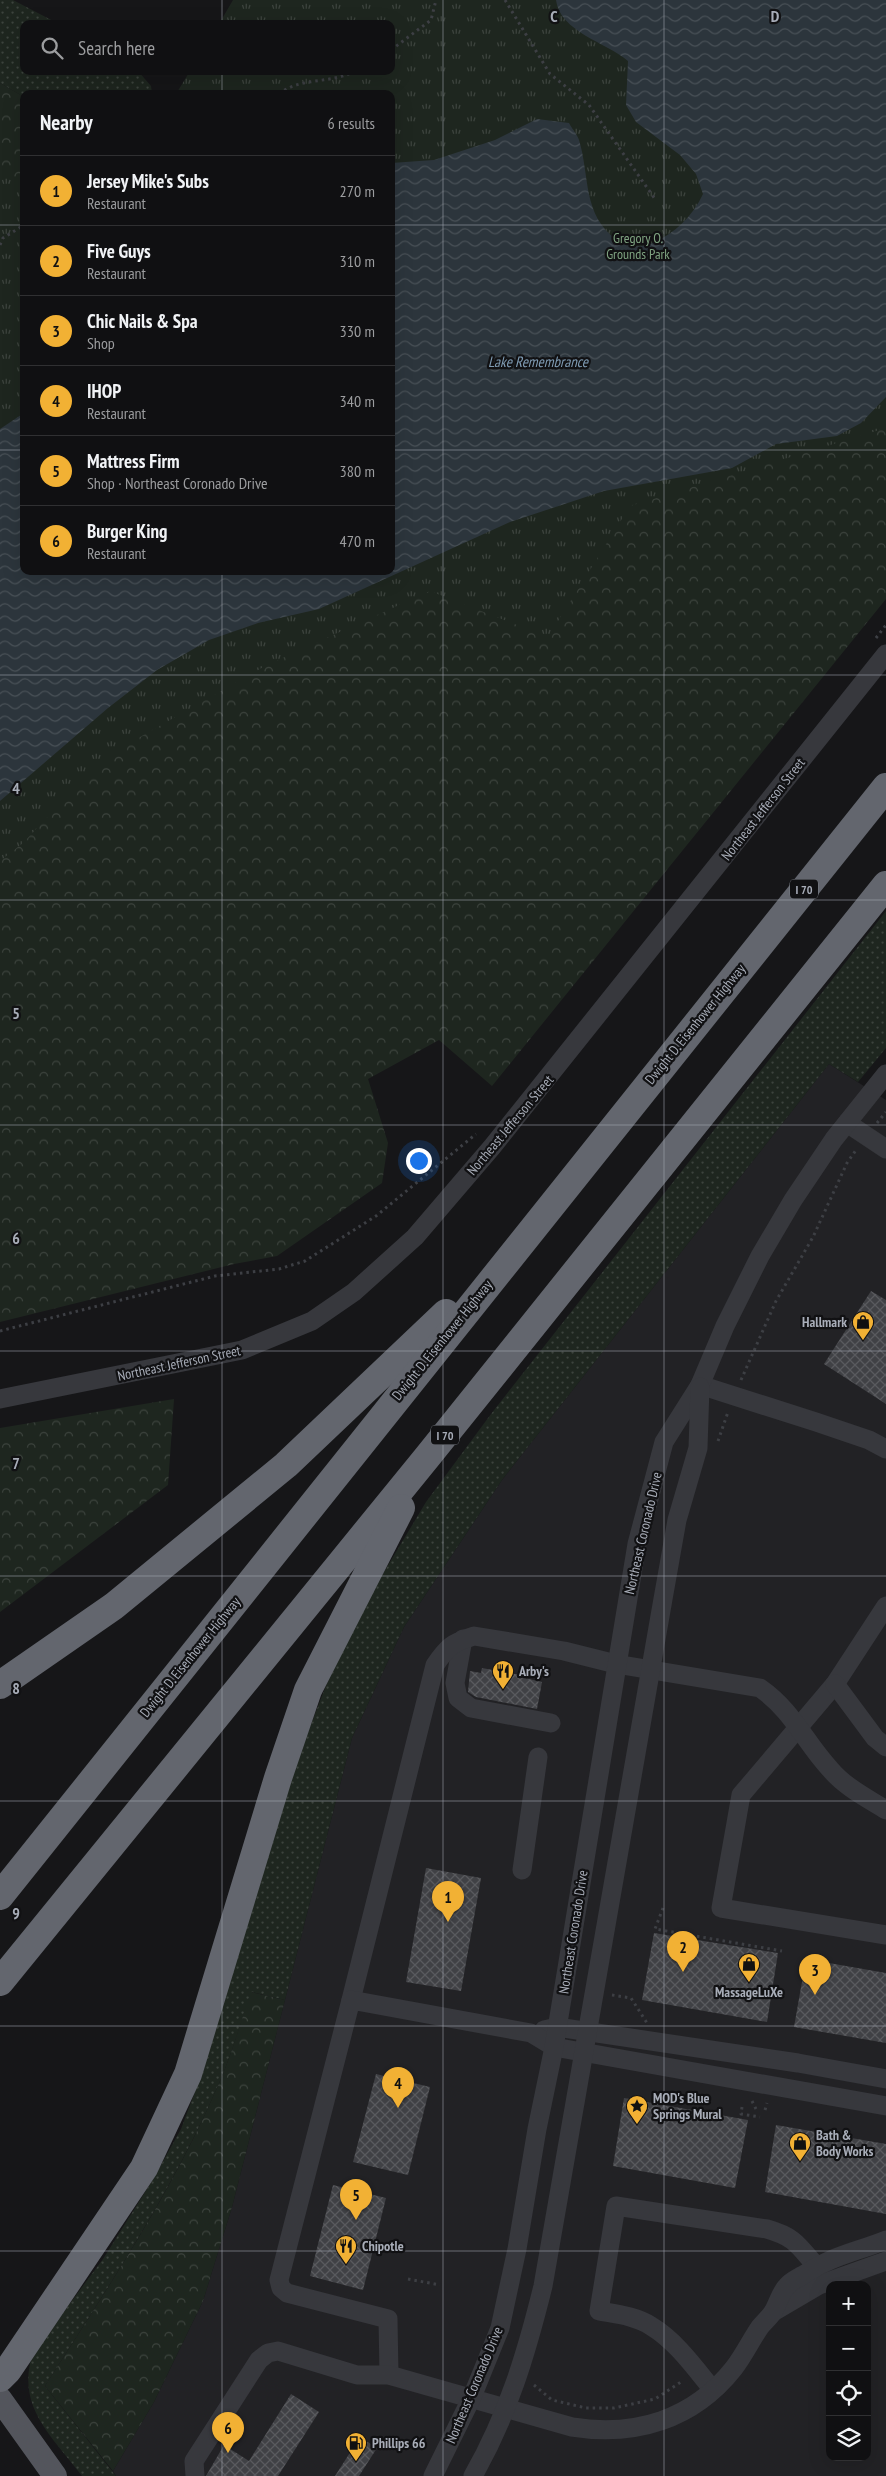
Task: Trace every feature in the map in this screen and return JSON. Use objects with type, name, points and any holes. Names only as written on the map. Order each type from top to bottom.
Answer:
[{"type":"highway","name":"Dwight D. Eisenhower Highway","points":[[0,1896],[518,1245],[886,787]]},
{"type":"highway","name":"I 70","points":[[0,1982],[428,1456],[886,885]]},
{"type":"highway","points":[[0,1685],[114,1606],[286,1465],[518,1245]]},
{"type":"highway","points":[[0,2378],[8,2370],[144,2168],[184,2082],[278,1778],[308,1690],[428,1456]]},
{"type":"main road","points":[[0,2400],[55,2476]]},
{"type":"street","name":"Northeast Jefferson Street","points":[[0,1399],[242,1350],[312,1321],[354,1292],[415,1237],[492,1147],[879,648]]},
{"type":"street","name":"Northeast Coronado Drive","points":[[433,2476],[472,2397],[500,2328],[517,2249],[536,2129],[554,2047],[637,1544],[664,1442],[700,1385],[725,1326],[760,1256],[793,1200],[846,1123],[886,1074]]},
{"type":"street","points":[[846,1123],[886,1149]]},
{"type":"street","name":"Northeast Coronado Drive","points":[[473,2476],[488,2449],[507,2407],[526,2355],[544,2286],[677,1520],[698,1448],[700,1385]]},
{"type":"street","points":[[700,1385],[869,1440],[886,1449]]},
{"type":"street","points":[[886,1606],[835,1684],[741,1795],[721,1908],[886,1935]]},
{"type":"street","points":[[389,2375],[388,2318],[286,2293],[281,2288],[279,2280],[435,1664],[447,1647],[463,1639],[474,1636],[483,1637],[564,1651],[616,1664],[760,1688],[778,1700],[830,1770],[848,1786],[886,1810]]},
{"type":"street","points":[[463,1639],[455,1683],[458,1698],[471,1708],[551,1723]]},
{"type":"street","points":[[835,1684],[875,1738],[886,1747]]},
{"type":"street","points":[[522,1870],[538,1757]]},
{"type":"street","points":[[351,2000],[531,2033],[554,2047],[583,2053],[886,2106]]},
{"type":"street","points":[[531,2033],[557,2027],[886,2079]]},
{"type":"street","points":[[713,2390],[679,2350],[651,2325],[625,2316],[599,2311],[616,2206],[767,2229],[794,2240],[816,2266]]},
{"type":"street","points":[[194,2476],[194,2461],[259,2360],[268,2353],[278,2351],[357,2375],[389,2375],[472,2397],[572,2427],[599,2432],[626,2430],[654,2424],[682,2414],[713,2390],[734,2368],[761,2326],[773,2312],[787,2286],[816,2266],[838,2255],[886,2240]]},
{"type":"street","points":[[773,2312],[819,2285],[886,2262]]},
{"type":"path","points":[[395,47],[431,20],[436,0]]},
{"type":"path","points":[[505,0],[550,74],[589,105],[656,199]]},
{"type":"path","points":[[286,90],[293,86],[343,78],[348,75]]},
{"type":"path","points":[[0,245],[3,238],[20,228]]},
{"type":"path","points":[[879,648],[886,625]]},
{"type":"path","points":[[882,1117],[886,1112]]},
{"type":"path","points":[[0,1331],[215,1276],[279,1269],[305,1261],[376,1216],[478,1133]]},
{"type":"path","points":[[740,1382],[776,1301],[814,1237],[847,1163]]},
{"type":"path","points":[[663,1908],[655,1929],[782,1951]]},
{"type":"path","points":[[610,1994],[631,1998],[648,2026]]},
{"type":"path","points":[[742,2107],[741,2114],[760,2118]]},
{"type":"path","points":[[408,2279],[440,2285]]},
{"type":"path","points":[[534,2385],[552,2400],[586,2408],[614,2408],[656,2399],[681,2382]]},
{"type":"shaded area","points":[[829,1064],[886,1100],[886,2476],[116,2476],[113,2471],[154,2402],[203,2301],[232,2207],[352,1738],[404,1627],[502,1480]]},
{"type":"green space","points":[[0,0],[13,0],[51,20],[20,20],[20,75],[141,75],[151,86],[152,90],[20,90],[20,95],[0,83]]},
{"type":"green space","name":"Lake Remembrance","points":[[233,0],[886,0],[886,428],[630,506],[548,637],[430,591],[267,665],[103,758],[23,843],[0,861],[0,173],[20,184],[20,575],[395,575],[395,90],[178,90],[188,75],[395,75],[395,20],[221,20]]},
{"type":"green space","points":[[0,83],[20,95],[20,321],[0,278]]},
{"type":"green space","points":[[886,397],[886,599],[492,1086],[439,1040],[368,1079],[388,1143],[382,1183],[277,1256],[234,1264],[0,1322],[0,801],[108,708]]},
{"type":"green space","points":[[886,911],[886,1048],[858,1082],[829,1064],[502,1480],[404,1627],[352,1738],[285,2000],[252,1992],[222,2076],[199,2127],[137,2240],[45,2386],[116,2476],[82,2476],[49,2433],[33,2405],[29,2389],[29,2372],[33,2353],[103,2259],[152,2181],[181,2129],[204,2068],[289,1781],[327,1683],[363,1607],[426,1502],[491,1414]]},
{"type":"green space","points":[[174,1399],[168,1485],[0,1612],[0,1428]]},
{"type":"green space","points":[[251,1992],[285,2000],[232,2207],[203,2301],[154,2402],[113,2471],[45,2386],[137,2240],[179,2166],[222,2076]]},
{"type":"water","name":"Lake Remembrance","points":[[556,0],[886,0],[886,397],[861,423],[837,436],[776,444],[732,468],[604,491],[510,522],[395,574],[395,163],[434,160],[495,140],[537,119],[569,123],[579,140],[592,207],[598,219],[617,240],[634,246],[653,243],[676,229],[689,217],[703,194],[696,174],[680,155],[636,122],[626,105],[628,61],[575,28],[559,11]]},
{"type":"water","name":"Lake Remembrance","points":[[20,416],[20,575],[394,575],[319,609],[258,623],[209,640],[157,670],[108,708],[0,801],[0,429]]},
{"type":"building","points":[[871,1291],[886,1300],[886,1404],[824,1364]]},
{"type":"building","name":"Arby's","points":[[482,1668],[520,1675],[520,1677],[542,1682],[537,1709],[476,1697],[468,1692],[470,1671],[481,1673]]},
{"type":"building","points":[[426,1868],[481,1878],[461,1991],[406,1982]]},
{"type":"building","points":[[654,1933],[778,1953],[767,2022],[642,2000]]},
{"type":"building","points":[[806,1959],[886,1973],[886,2043],[794,2027]]},
{"type":"building","points":[[376,2074],[430,2087],[408,2175],[353,2162]]},
{"type":"building","points":[[624,2098],[748,2120],[735,2188],[613,2166]]},
{"type":"building","points":[[776,2125],[886,2144],[886,2214],[765,2192]]},
{"type":"building","points":[[333,2185],[386,2198],[363,2290],[310,2276]]},
{"type":"building","points":[[291,2394],[319,2412],[278,2476],[206,2476],[224,2445],[249,2461]]},
{"type":"building","name":"Phillips 66","points":[[360,2437],[377,2448],[359,2476],[335,2476]]},
{"type":"place","name":"Hallmark","points":[[863,1341]]},
{"type":"place","name":"Arby's","points":[[503,1690]]},
{"type":"place","name":"Jersey Mike's Subs","points":[[448,1922]]},
{"type":"place","name":"Five Guys","points":[[683,1972]]},
{"type":"place","name":"MassageLuXe","points":[[749,1983]]},
{"type":"place","name":"Chic Nails & Spa","points":[[815,1995]]},
{"type":"place","name":"IHOP","points":[[398,2108]]},
{"type":"place","name":"MOD's Blue Springs Mural","points":[[637,2125]]},
{"type":"place","name":"Bath & Body Works","points":[[800,2162]]},
{"type":"place","name":"Mattress Firm","points":[[356,2220]]},
{"type":"place","name":"Chipotle","points":[[346,2265]]},
{"type":"place","name":"Burger King","points":[[228,2453]]},
{"type":"place","name":"Phillips 66","points":[[356,2462]]},
{"type":"park label","name":"Gregory O. Grounds Park","points":[[638,246]]}]
